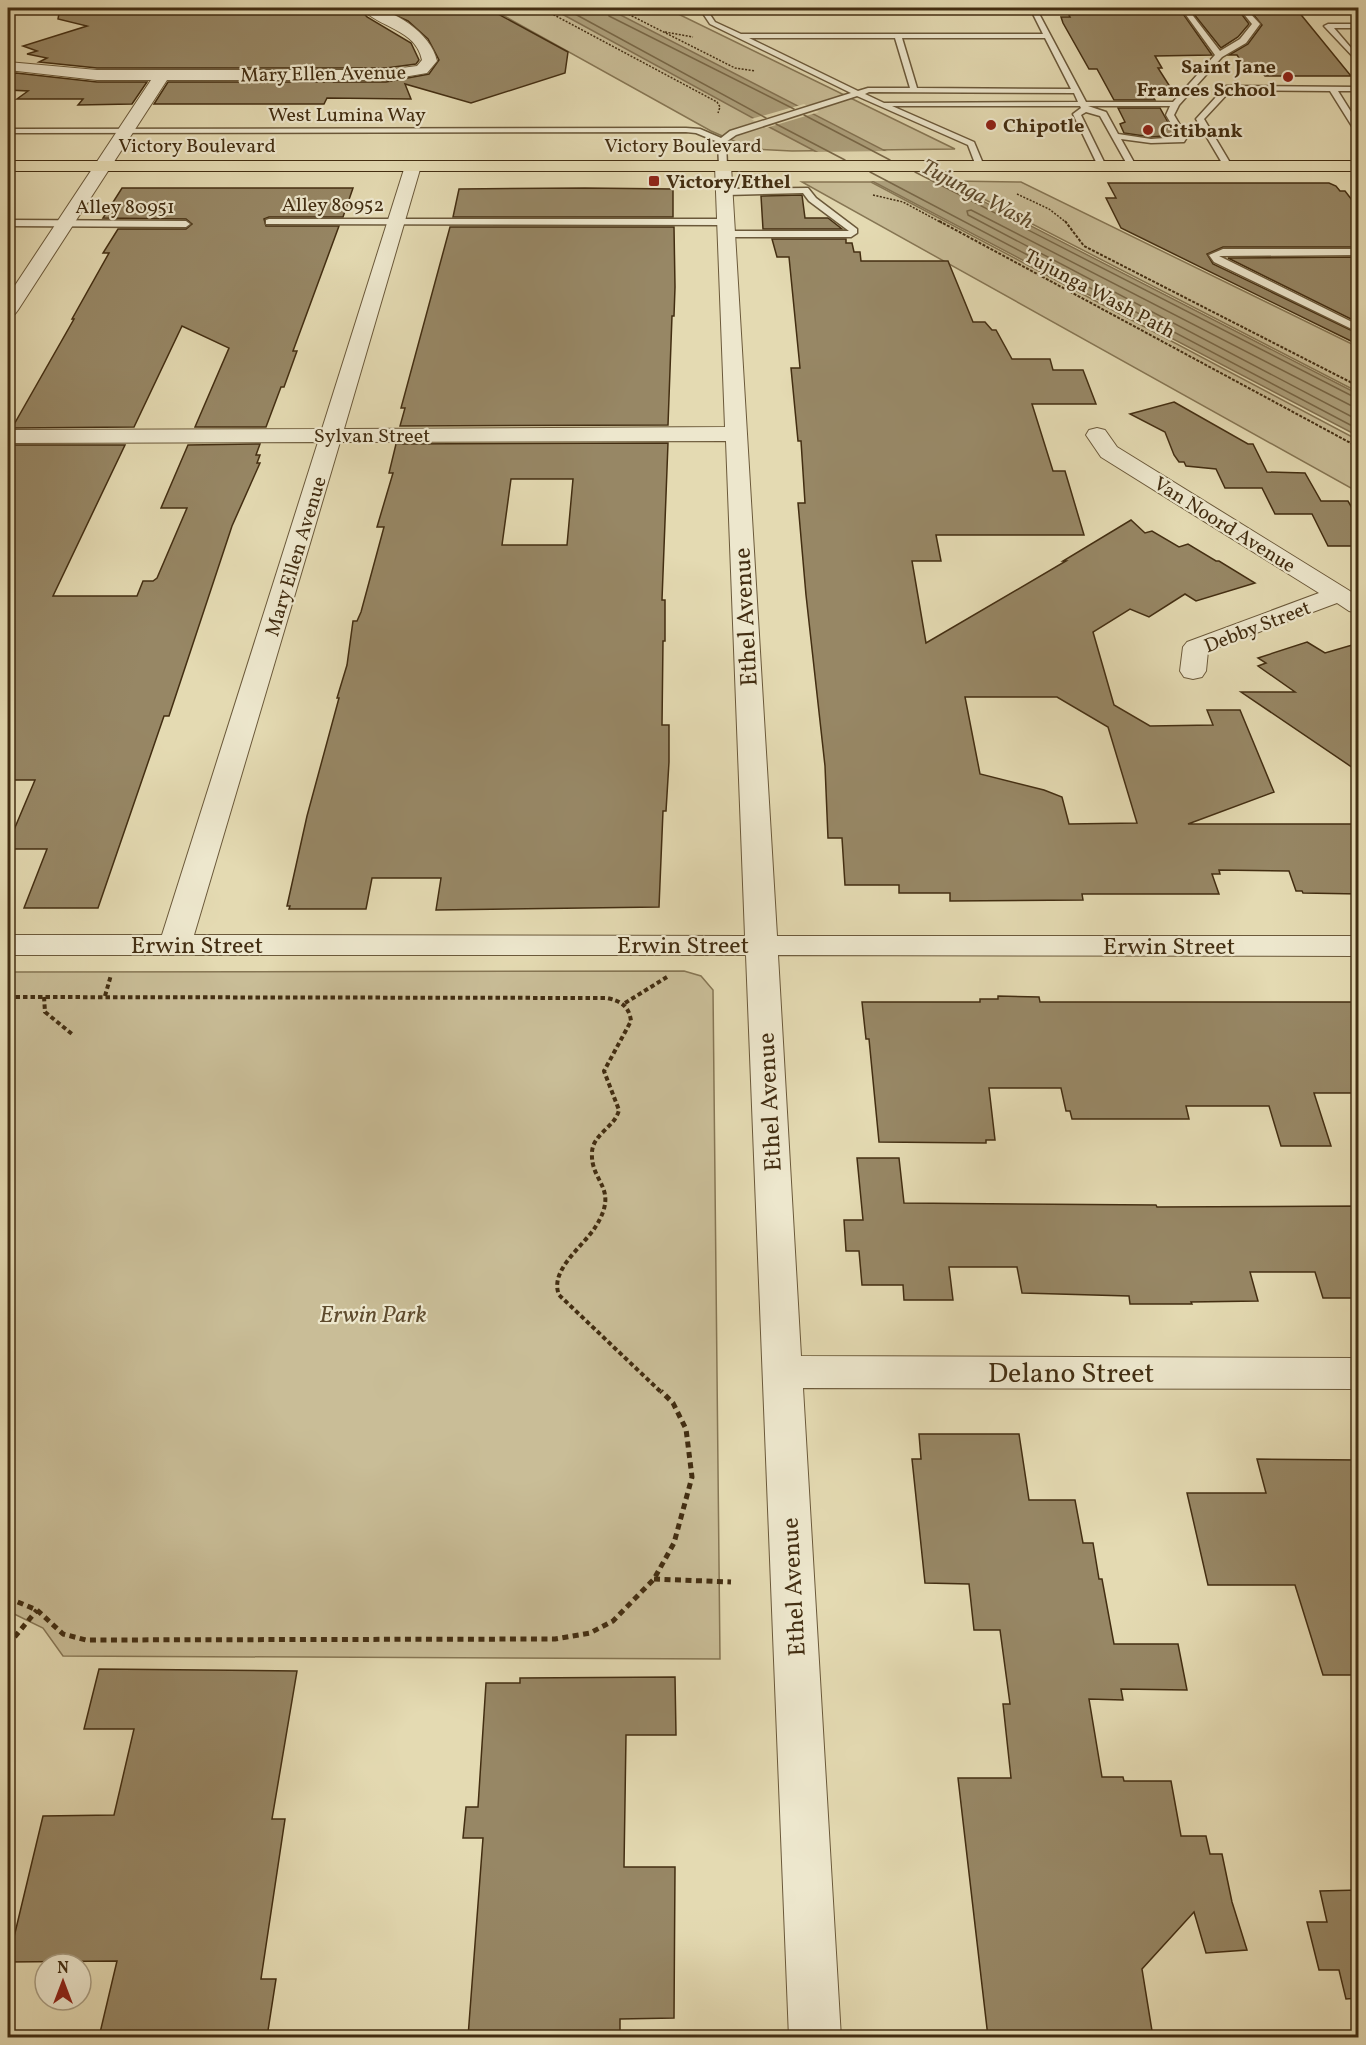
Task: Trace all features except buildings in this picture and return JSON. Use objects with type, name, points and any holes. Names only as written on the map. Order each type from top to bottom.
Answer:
[{"type":"main road","name":"Victory Boulevard","points":[[8,166],[1228,166],[1357,168]]},
{"type":"street","name":"Mary Ellen Avenue","points":[[162,75],[386,75],[422,69],[430,61],[430,52],[423,42],[368,8]]},
{"type":"street","points":[[8,66],[76,74],[162,75]]},
{"type":"street","points":[[8,310],[162,75]]},
{"type":"street","name":"Mary Ellen Avenue","points":[[175,945],[413,166]]},
{"type":"street","name":"Ethel Avenue","points":[[723,166],[728,228],[736,434],[815,2037]]},
{"type":"street","name":"Sylvan Street","points":[[8,436],[736,434]]},
{"type":"street","name":"Van Noord Avenue","points":[[1097,435],[1109,452],[1349,600]]},
{"type":"street","name":"Debby Street","points":[[1193,671],[1196,647],[1349,600]]},
{"type":"street","name":"Erwin Street","points":[[8,945],[1359,946]]},
{"type":"street","name":"Delano Street","points":[[783,1372],[1359,1373]]},
{"type":"lane","points":[[697,8],[705,11],[712,22],[739,36],[880,104],[971,144],[981,166]]},
{"type":"lane","points":[[1033,8],[1084,106],[1103,114],[1132,166]]},
{"type":"lane","points":[[1184,8],[1219,55]]},
{"type":"lane","points":[[1116,136],[1151,141],[1181,140],[1183,137],[1170,114],[1175,104],[1219,55],[1243,41],[1256,24],[1242,8]]},
{"type":"lane","points":[[1359,26],[1328,26],[1359,60]]},
{"type":"lane","points":[[898,35],[914,90]]},
{"type":"lane","points":[[739,36],[1047,36]]},
{"type":"lane","points":[[1228,166],[1200,119],[1229,88],[1359,89]]},
{"type":"lane","points":[[1333,89],[1359,129]]},
{"type":"lane","points":[[723,166],[722,141],[733,133],[868,90],[1076,91]]},
{"type":"lane","points":[[880,104],[1084,106],[1175,104]]},
{"type":"lane","points":[[1084,106],[1077,114],[1102,166]]},
{"type":"lane","name":"West Lumina Way","points":[[8,130],[686,130],[697,131],[722,141]]},
{"type":"lane","name":"Alley 80952","points":[[269,222],[728,228],[851,234],[854,231],[812,200],[810,194],[805,190],[726,192]]},
{"type":"lane","name":"Alley 80951","points":[[8,224],[186,224]]},
{"type":"lane","points":[[1359,252],[1223,252],[1214,255],[1217,260],[1359,329]]},
{"type":"path","points":[[541,8],[717,102],[720,107],[719,112],[697,131]]},
{"type":"path","name":"Tujunga Wash Path","points":[[1012,192],[1050,208],[1068,222],[1084,246],[1359,386]]},
{"type":"path","name":"Tujunga Wash Path","points":[[865,194],[903,202],[1359,447]]},
{"type":"path","points":[[104,997],[114,968]]},
{"type":"path","points":[[625,1004],[669,976],[670,968]]},
{"type":"path","points":[[8,997],[607,998],[625,1004],[630,1012],[631,1021],[604,1071],[619,1110],[616,1119],[596,1140],[592,1155],[606,1196],[605,1208],[599,1221],[558,1274],[555,1285],[559,1295],[673,1403],[686,1429],[692,1477],[674,1543],[654,1579],[614,1621],[590,1633],[555,1639],[86,1640],[63,1634],[37,1610],[8,1598]]},
{"type":"path","points":[[44,997],[45,1012],[72,1034]]},
{"type":"path","points":[[654,1579],[731,1582]]},
{"type":"path","points":[[8,1645],[37,1610]]},
{"type":"green space","points":[[490,8],[666,8],[955,149],[792,151],[752,149],[711,131]]},
{"type":"green space","points":[[949,181],[1021,182],[1358,347],[1358,392]]},
{"type":"green space","points":[[802,182],[871,182],[1358,440],[1358,492]]},
{"type":"green space","name":"Erwin Park","points":[[684,971],[701,976],[713,990],[720,1659],[63,1656],[43,1628],[8,1611],[8,972]]},
{"type":"water","points":[[551,8],[607,8],[1358,394],[1358,436],[771,128]]},
{"type":"pier","points":[[804,104],[819,112],[766,128],[751,119]]},
{"type":"pier","points":[[894,151],[950,181],[866,181],[810,152]]},
{"type":"place","name":"Saint Jane Frances School","points":[[1288,77]]},
{"type":"place","name":"Chipotle","points":[[991,125]]},
{"type":"place","name":"Citibank","points":[[1148,130]]},
{"type":"place","name":"Victory/Ethel","points":[[654,181]]},
{"type":"water label","name":"Tujunga Wash","points":[[978,193]]}]
